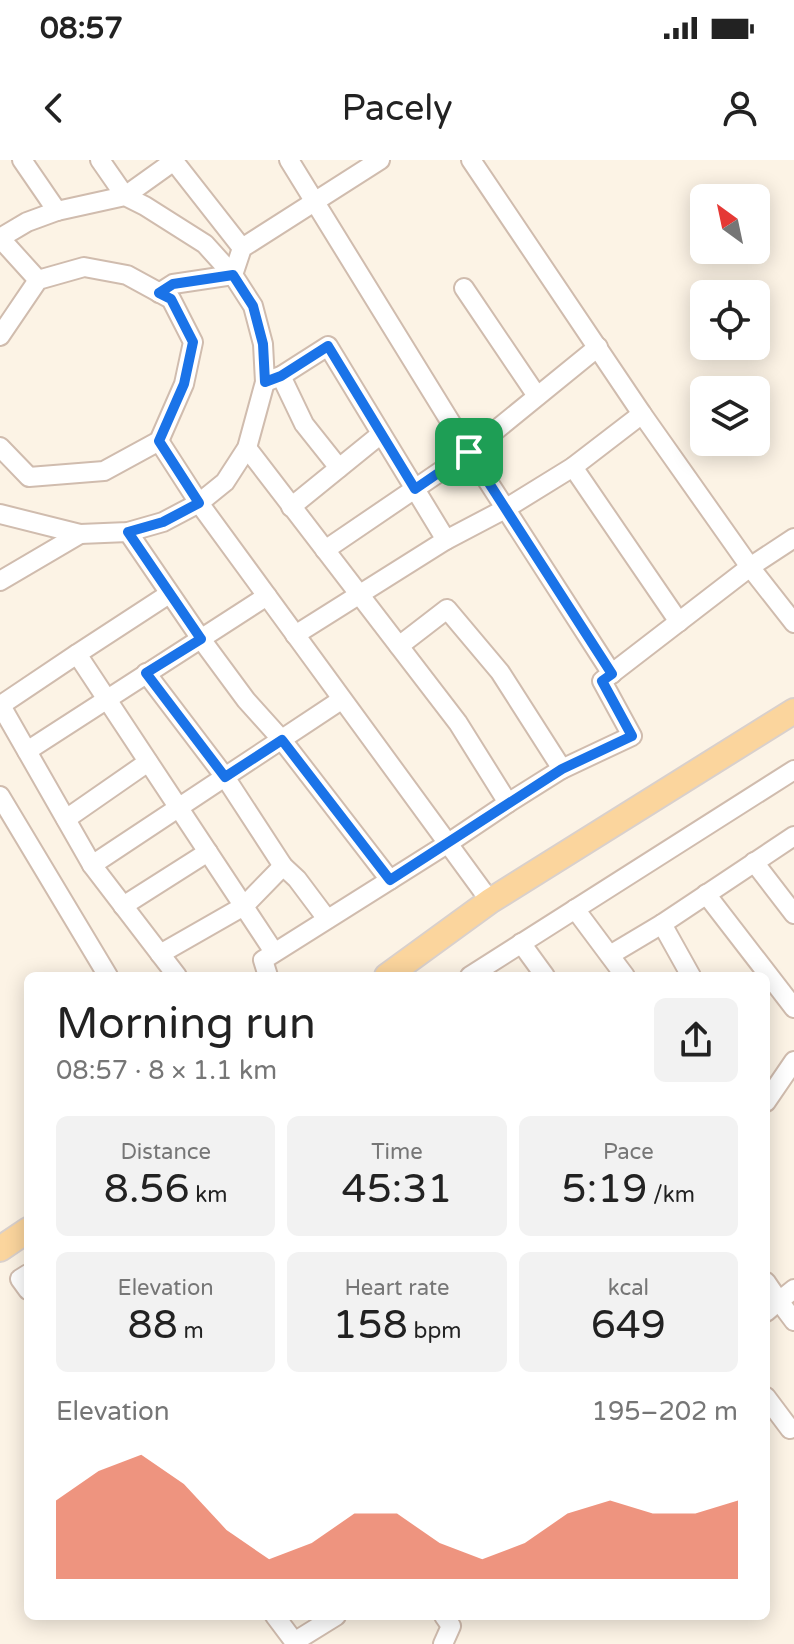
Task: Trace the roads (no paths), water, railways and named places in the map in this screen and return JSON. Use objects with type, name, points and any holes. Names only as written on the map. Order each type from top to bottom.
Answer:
[{"type":"main road","points":[[392,972],[490,901],[794,711]]},
{"type":"main road","points":[[0,1249],[24,1233]]},
{"type":"street","points":[[22,160],[57,211]]},
{"type":"street","points":[[100,160],[125,196],[205,244],[233,275],[253,306],[273,379],[339,468]]},
{"type":"street","points":[[38,280],[0,238],[27,222],[57,211],[125,196],[174,160],[242,248]]},
{"type":"street","points":[[289,160],[469,452],[612,674]]},
{"type":"street","points":[[233,275],[242,248],[380,160]]},
{"type":"street","points":[[471,160],[642,414],[750,567],[794,623]]},
{"type":"street","points":[[0,336],[38,280],[84,267],[127,275],[171,299],[193,342],[184,384],[159,441],[104,471],[29,477],[0,447]]},
{"type":"street","points":[[159,293],[173,284],[233,275]]},
{"type":"street","points":[[464,288],[537,396]]},
{"type":"street","points":[[0,514],[80,534],[128,532],[163,522],[199,503],[225,482],[247,448],[273,379],[328,346],[446,540]]},
{"type":"street","points":[[325,550],[469,452],[598,347]]},
{"type":"street","points":[[295,635],[446,540],[505,509],[573,467],[642,414]]},
{"type":"street","points":[[291,507],[381,434]]},
{"type":"street","points":[[159,441],[199,503],[490,901]]},
{"type":"street","points":[[247,448],[458,723],[508,803]]},
{"type":"street","points":[[573,467],[679,622]]},
{"type":"street","points":[[128,532],[246,700],[282,740],[390,880]]},
{"type":"street","points":[[0,581],[80,534]]},
{"type":"street","points":[[267,972],[263,960],[274,952],[562,769],[632,736],[602,681],[750,567],[794,538]]},
{"type":"street","points":[[169,594],[0,704],[92,865],[174,972]]},
{"type":"street","points":[[27,751],[267,596]]},
{"type":"street","points":[[399,646],[447,609],[500,672],[562,769]]},
{"type":"street","points":[[77,654],[274,952]]},
{"type":"street","points":[[146,673],[225,777],[283,866],[297,879],[327,919]]},
{"type":"street","points":[[92,865],[341,700]]},
{"type":"street","points":[[66,819],[148,762]]},
{"type":"street","points":[[476,972],[794,770]]},
{"type":"street","points":[[0,796],[106,972]]},
{"type":"street","points":[[610,955],[794,836]]},
{"type":"street","points":[[123,906],[208,852]]},
{"type":"street","points":[[754,862],[792,909]]},
{"type":"street","points":[[160,954],[244,906],[283,866]]},
{"type":"street","points":[[706,894],[760,972]]},
{"type":"street","points":[[575,909],[622,972]]},
{"type":"street","points":[[662,924],[689,972]]},
{"type":"street","points":[[521,943],[542,972]]},
{"type":"street","points":[[772,990],[794,1008]]},
{"type":"street","points":[[770,1096],[794,1061]]},
{"type":"street","points":[[780,1301],[794,1321]]},
{"type":"street","points":[[770,1402],[790,1429]]},
{"type":"street","points":[[278,1620],[295,1643],[330,1620]]},
{"type":"street","points":[[443,1644],[450,1620]]}]
